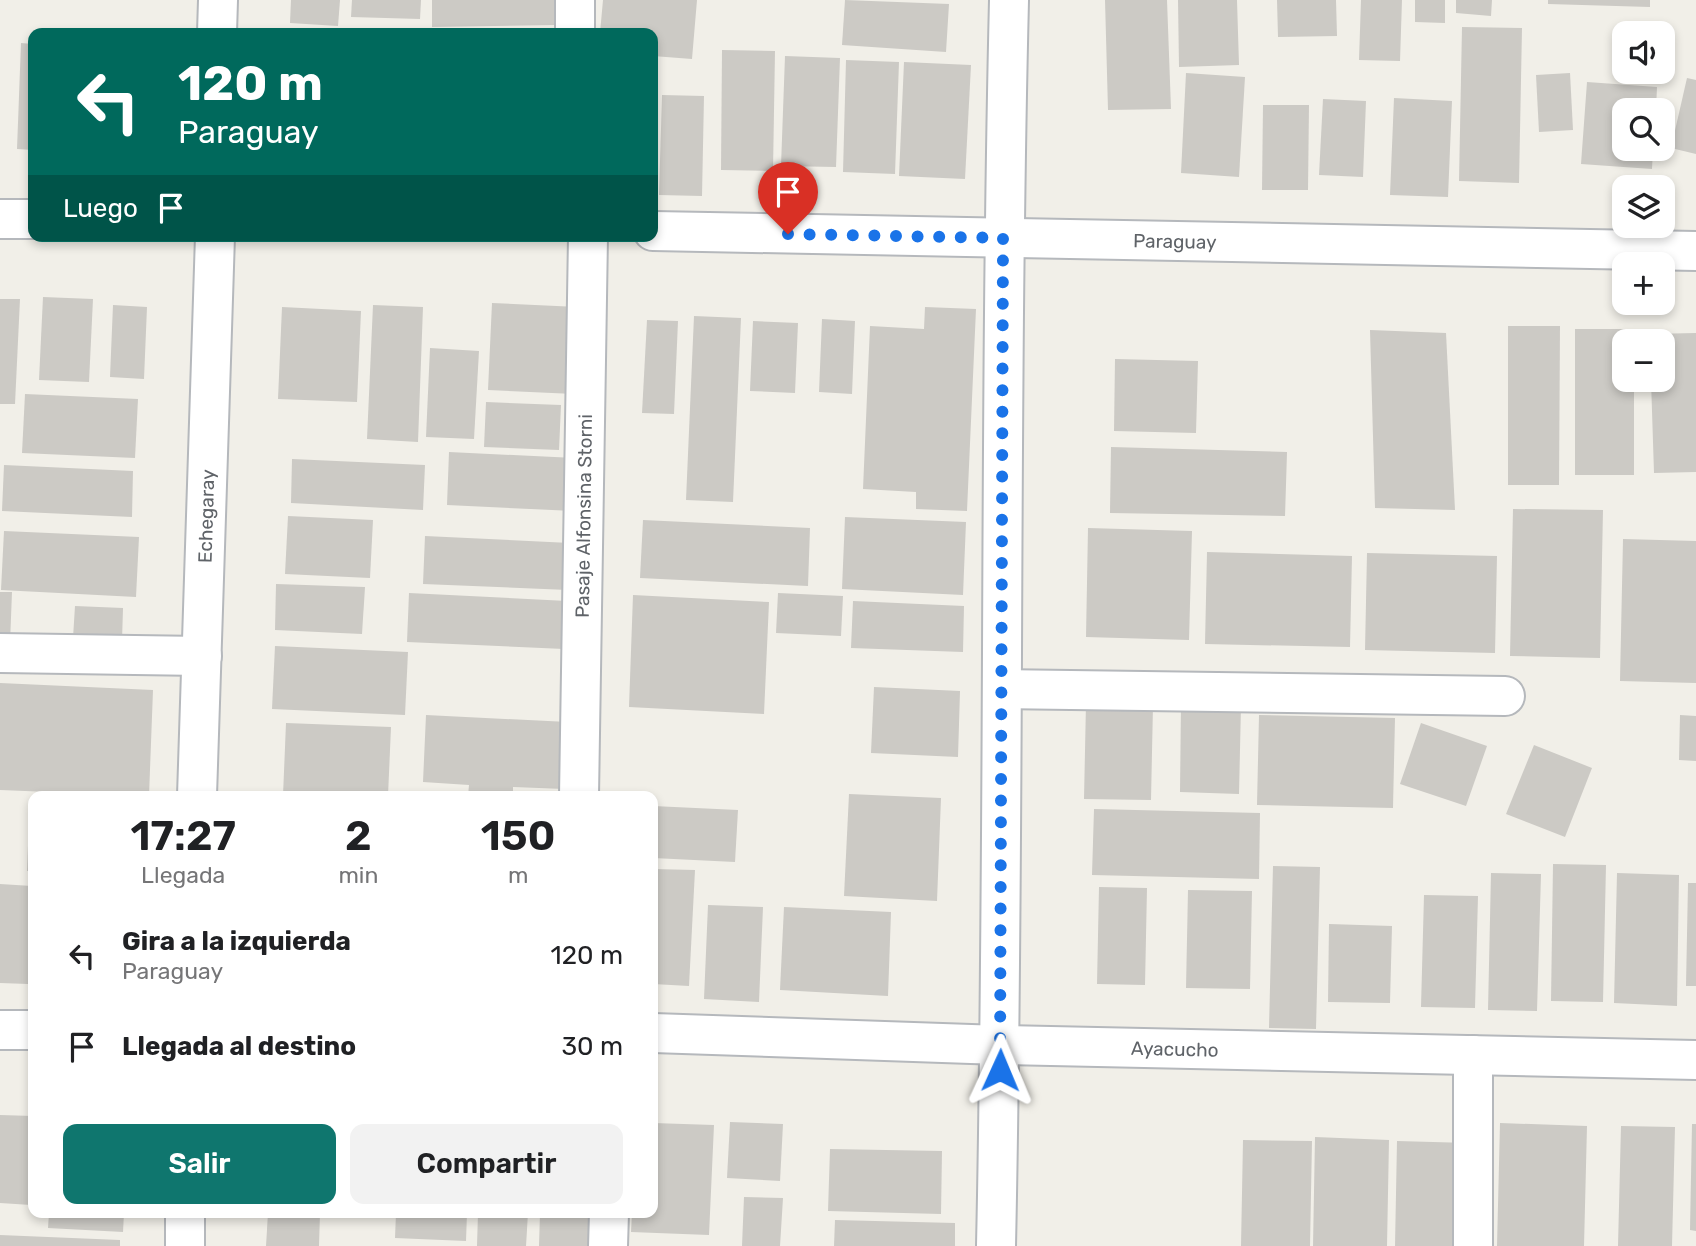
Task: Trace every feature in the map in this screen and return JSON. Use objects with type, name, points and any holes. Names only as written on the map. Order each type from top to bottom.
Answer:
[{"type":"street","points":[[217,28],[218,0]]},
{"type":"street","points":[[575,0],[575,28]]},
{"type":"street","points":[[996,1246],[1000,1045],[1003,238],[1009,0]]},
{"type":"street","points":[[0,219],[28,219]]},
{"type":"street","name":"Paraguay","points":[[658,231],[1696,251]]},
{"type":"street","name":"Echegaray","points":[[197,791],[215,242]]},
{"type":"street","name":"Pasaje Alfonsina Storni","points":[[579,791],[588,242]]},
{"type":"street","points":[[0,653],[202,656]]},
{"type":"street","points":[[1002,689],[1505,696]]},
{"type":"street","points":[[0,1030],[28,1030]]},
{"type":"street","name":"Ayacucho","points":[[658,1033],[1000,1045],[1696,1060]]},
{"type":"street","points":[[1473,1055],[1473,1246]]},
{"type":"street","points":[[185,1218],[185,1246]]},
{"type":"street","points":[[608,1246],[609,1218]]},
{"type":"building","points":[[291,0],[340,0],[338,26],[290,23]]},
{"type":"building","points":[[352,0],[421,0],[420,19],[351,17]]},
{"type":"building","points":[[432,0],[555,0],[555,25],[432,27]]},
{"type":"building","points":[[603,0],[697,0],[692,59],[658,56],[658,28],[600,28]]},
{"type":"building","points":[[845,0],[949,4],[946,52],[842,45]]},
{"type":"building","points":[[1105,0],[1167,0],[1171,109],[1108,110]]},
{"type":"building","points":[[1178,0],[1237,0],[1239,65],[1179,67]]},
{"type":"building","points":[[1277,0],[1336,0],[1337,36],[1278,37]]},
{"type":"building","points":[[1361,0],[1402,0],[1400,61],[1359,60]]},
{"type":"building","points":[[1415,0],[1445,0],[1445,23],[1415,22]]},
{"type":"building","points":[[1456,0],[1492,0],[1491,16],[1456,13]]},
{"type":"building","points":[[1548,0],[1650,0],[1650,7],[1548,4]]},
{"type":"building","points":[[1462,27],[1522,28],[1519,183],[1459,181]]},
{"type":"building","points":[[21,43],[28,44],[28,150],[17,149]]},
{"type":"building","points":[[722,50],[775,51],[773,171],[721,170]]},
{"type":"building","points":[[785,56],[840,58],[836,167],[781,166]]},
{"type":"building","points":[[846,60],[899,62],[895,174],[843,172]]},
{"type":"building","points":[[904,62],[971,65],[965,179],[899,176]]},
{"type":"building","points":[[1186,73],[1245,77],[1239,177],[1181,173]]},
{"type":"building","points":[[1570,73],[1573,130],[1539,132],[1536,75]]},
{"type":"building","points":[[1687,78],[1696,80],[1696,154],[1675,149],[1675,130]]},
{"type":"building","points":[[1587,82],[1657,87],[1657,98],[1612,98],[1612,161],[1652,161],[1652,169],[1581,164]]},
{"type":"building","points":[[662,95],[704,96],[702,196],[659,195]]},
{"type":"building","points":[[1394,98],[1452,101],[1448,197],[1390,195]]},
{"type":"building","points":[[1323,99],[1366,101],[1363,177],[1319,175]]},
{"type":"building","points":[[1263,105],[1309,105],[1308,190],[1262,190]]},
{"type":"building","points":[[43,297],[93,299],[89,382],[39,380]]},
{"type":"building","points":[[0,299],[20,299],[15,404],[0,404]]},
{"type":"building","points":[[492,303],[578,307],[574,394],[488,390]]},
{"type":"building","points":[[113,305],[147,307],[144,379],[110,377]]},
{"type":"building","points":[[373,305],[423,307],[418,442],[367,439]]},
{"type":"building","points":[[282,307],[361,311],[357,402],[278,399]]},
{"type":"building","points":[[925,307],[976,309],[967,511],[916,509],[916,492],[863,489],[870,326],[924,329]]},
{"type":"building","points":[[694,316],[741,318],[733,502],[686,500]]},
{"type":"building","points":[[822,319],[855,321],[852,394],[819,392]]},
{"type":"building","points":[[647,320],[678,321],[674,414],[642,413]]},
{"type":"building","points":[[753,321],[798,323],[795,393],[750,391]]},
{"type":"building","points":[[1508,326],[1560,326],[1559,485],[1508,485]]},
{"type":"building","points":[[1575,329],[1612,329],[1612,392],[1634,392],[1634,475],[1575,475]]},
{"type":"building","points":[[1370,330],[1446,333],[1455,510],[1375,508]]},
{"type":"building","points":[[1675,333],[1696,333],[1696,472],[1654,473],[1651,392],[1675,392]]},
{"type":"building","points":[[430,348],[479,351],[474,439],[426,437]]},
{"type":"building","points":[[1115,359],[1198,361],[1196,433],[1114,431]]},
{"type":"building","points":[[25,394],[138,399],[135,458],[22,453]]},
{"type":"building","points":[[486,402],[561,405],[559,450],[484,447]]},
{"type":"building","points":[[1111,447],[1287,452],[1285,516],[1110,513]]},
{"type":"building","points":[[449,452],[575,458],[573,511],[447,505]]},
{"type":"building","points":[[292,459],[425,465],[423,510],[291,503]]},
{"type":"building","points":[[4,465],[133,471],[132,517],[2,511]]},
{"type":"building","points":[[1513,509],[1603,510],[1600,658],[1510,656]]},
{"type":"building","points":[[288,516],[373,520],[370,578],[285,574]]},
{"type":"building","points":[[845,517],[966,522],[963,595],[842,589]]},
{"type":"building","points":[[643,520],[810,528],[808,586],[640,578]]},
{"type":"building","points":[[1088,528],[1192,531],[1189,640],[1086,637]]},
{"type":"building","points":[[4,531],[139,537],[136,597],[1,590]]},
{"type":"building","points":[[425,536],[570,543],[568,590],[423,584]]},
{"type":"building","points":[[1623,539],[1696,541],[1696,683],[1620,681]]},
{"type":"building","points":[[1207,552],[1352,556],[1350,647],[1205,644]]},
{"type":"building","points":[[1367,553],[1497,556],[1495,653],[1365,650]]},
{"type":"building","points":[[276,584],[365,587],[362,634],[275,630]]},
{"type":"building","points":[[0,592],[12,592],[10,643],[0,642]]},
{"type":"building","points":[[409,593],[567,601],[564,649],[407,642]]},
{"type":"building","points":[[778,593],[843,596],[841,636],[776,633]]},
{"type":"building","points":[[633,595],[769,602],[764,714],[629,707]]},
{"type":"building","points":[[853,601],[964,606],[963,652],[851,648]]},
{"type":"building","points":[[75,606],[123,608],[122,640],[73,638]]},
{"type":"building","points":[[275,646],[408,652],[405,715],[272,709]]},
{"type":"building","points":[[0,683],[153,690],[149,791],[0,790]]},
{"type":"building","points":[[874,687],[960,691],[958,757],[871,753]]},
{"type":"building","points":[[1086,703],[1153,705],[1151,800],[1084,799]]},
{"type":"building","points":[[1181,703],[1241,705],[1239,794],[1180,792]]},
{"type":"building","points":[[426,715],[568,722],[565,789],[513,787],[513,791],[468,791],[469,785],[423,782]]},
{"type":"building","points":[[1259,715],[1395,718],[1393,808],[1257,805]]},
{"type":"building","points":[[1680,715],[1696,716],[1696,761],[1679,760]]},
{"type":"building","points":[[286,723],[391,727],[388,791],[283,791]]},
{"type":"building","points":[[1421,723],[1487,746],[1466,806],[1400,784]]},
{"type":"building","points":[[1534,745],[1592,768],[1565,837],[1506,814]]},
{"type":"building","points":[[849,794],[941,798],[937,901],[844,896]]},
{"type":"building","points":[[658,806],[738,810],[735,862],[658,858]]},
{"type":"building","points":[[1094,809],[1260,813],[1259,879],[1092,875]]},
{"type":"building","points":[[1553,864],[1606,865],[1603,1002],[1551,1001]]},
{"type":"building","points":[[1273,866],[1320,867],[1316,1029],[1269,1028]]},
{"type":"building","points":[[658,869],[695,870],[689,986],[658,984]]},
{"type":"building","points":[[1491,873],[1541,874],[1537,1011],[1488,1010]]},
{"type":"building","points":[[1617,873],[1679,875],[1677,1006],[1614,1003]]},
{"type":"building","points":[[1688,883],[1696,883],[1696,986],[1686,986]]},
{"type":"building","points":[[0,884],[28,886],[28,984],[0,983]]},
{"type":"building","points":[[1099,887],[1147,888],[1145,985],[1097,984]]},
{"type":"building","points":[[1188,890],[1252,891],[1250,989],[1186,988]]},
{"type":"building","points":[[1424,895],[1478,896],[1475,1008],[1421,1007]]},
{"type":"building","points":[[708,905],[763,907],[759,1002],[704,999]]},
{"type":"building","points":[[784,907],[891,912],[888,996],[780,990]]},
{"type":"building","points":[[1329,924],[1392,926],[1390,1003],[1328,1002]]},
{"type":"building","points":[[0,1115],[28,1116],[28,1205],[0,1203]]},
{"type":"building","points":[[730,1122],[783,1124],[780,1181],[727,1178]]},
{"type":"building","points":[[658,1123],[714,1125],[709,1235],[631,1232],[632,1218],[658,1218]]},
{"type":"building","points":[[1500,1123],[1587,1126],[1584,1246],[1497,1246]]},
{"type":"building","points":[[1692,1124],[1696,1124],[1696,1231],[1690,1230]]},
{"type":"building","points":[[1621,1126],[1675,1127],[1672,1246],[1618,1246]]},
{"type":"building","points":[[1315,1137],[1389,1140],[1387,1246],[1313,1246]]},
{"type":"building","points":[[1243,1140],[1312,1141],[1310,1246],[1241,1246]]},
{"type":"building","points":[[1397,1141],[1469,1143],[1466,1246],[1395,1246]]},
{"type":"building","points":[[830,1149],[942,1151],[941,1214],[828,1211]]},
{"type":"building","points":[[744,1197],[783,1198],[780,1246],[742,1246]]},
{"type":"building","points":[[49,1218],[124,1218],[123,1232],[48,1228]]},
{"type":"building","points":[[268,1218],[320,1218],[319,1246],[266,1246]]},
{"type":"building","points":[[396,1218],[467,1218],[466,1241],[395,1238]]},
{"type":"building","points":[[478,1218],[528,1218],[526,1246],[477,1246]]},
{"type":"building","points":[[540,1218],[593,1218],[592,1246],[539,1246]]},
{"type":"building","points":[[835,1220],[955,1223],[955,1246],[834,1246]]},
{"type":"building","points":[[0,1235],[120,1240],[120,1246],[0,1246]]},
{"type":"route","points":[[788,234],[1003,238],[1000,1070]]}]
